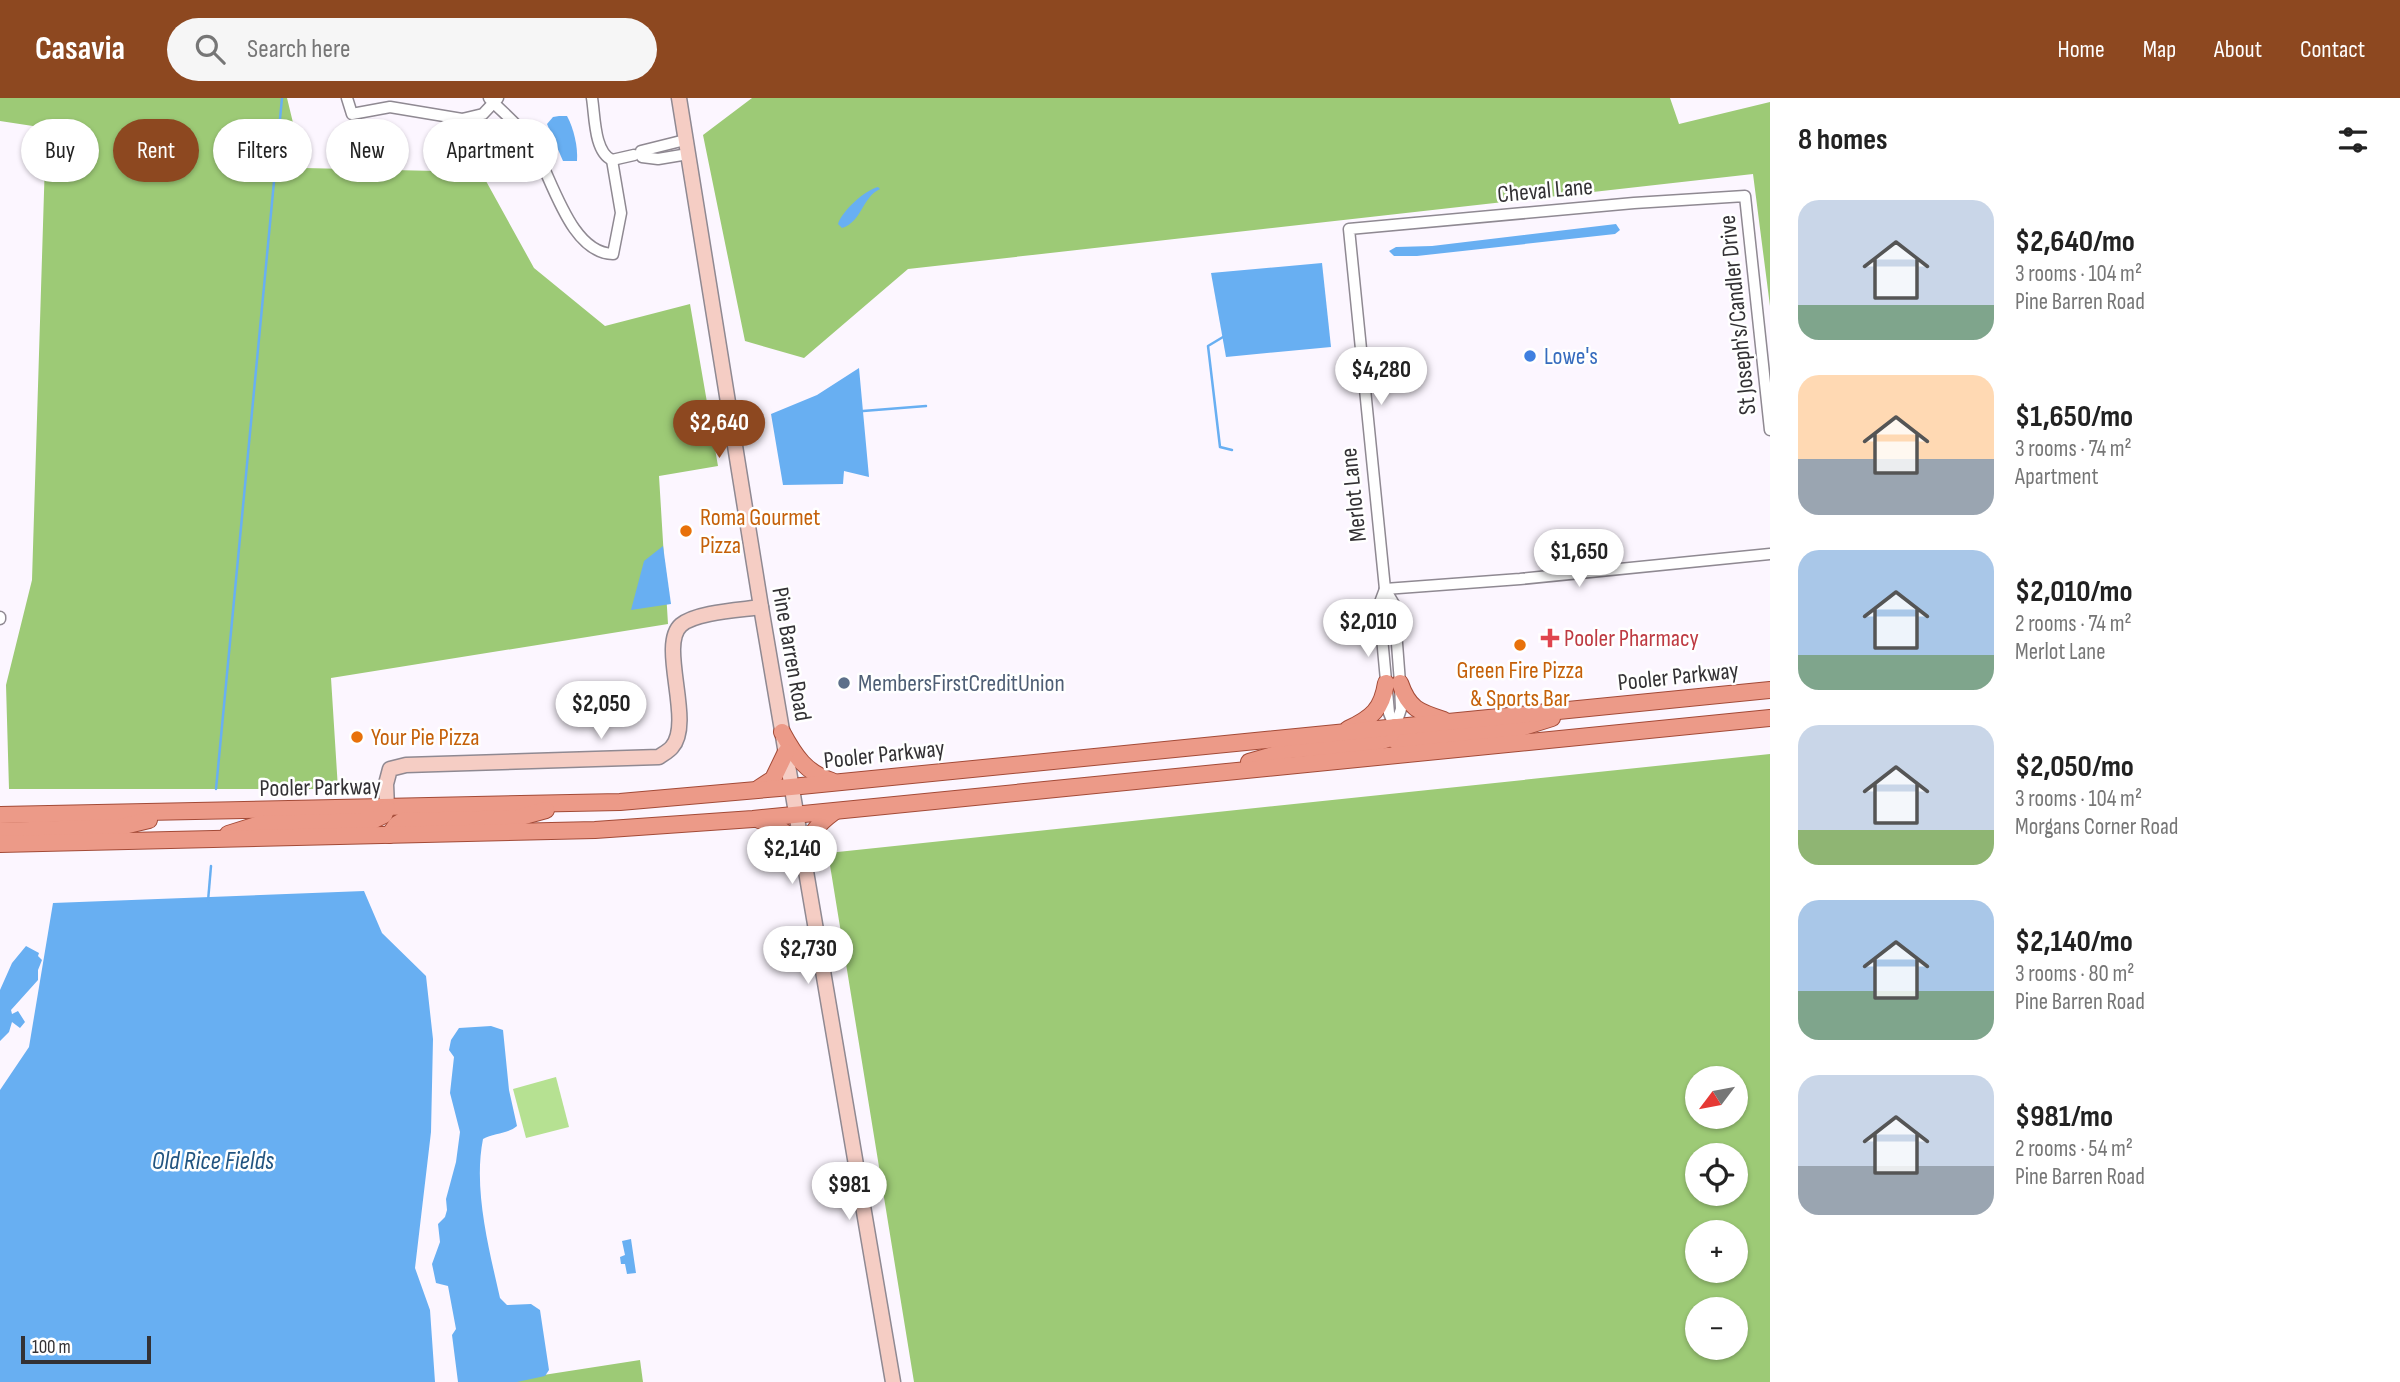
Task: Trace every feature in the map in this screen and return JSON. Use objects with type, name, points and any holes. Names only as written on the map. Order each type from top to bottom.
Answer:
[{"type":"main road","name":"Pine Barren Road","points":[[679,98],[761,607],[893,1382]]},
{"type":"main road","points":[[212,839],[260,824],[372,821],[384,816],[387,808],[386,785],[390,769],[406,765],[659,757],[673,746],[679,730],[673,640],[680,626],[693,619],[761,607]]},
{"type":"main road","points":[[1341,733],[1373,714],[1393,683],[1412,706],[1450,721]]},
{"type":"main road","name":"Pooler Parkway","points":[[0,815],[620,802],[1341,733],[1396,741],[1450,721],[1768,689]]},
{"type":"main road","points":[[1208,773],[1290,750],[1379,742],[1388,738],[1396,741],[1514,730],[1584,708]]},
{"type":"main road","name":"Pooler Parkway","points":[[0,844],[595,830],[753,819],[1208,773],[1396,741],[1770,718]]},
{"type":"main road","points":[[782,733],[792,751],[810,771],[838,782]]},
{"type":"main road","points":[[751,791],[773,779],[786,752]]},
{"type":"main road","points":[[389,835],[402,821],[517,818],[569,803]]},
{"type":"main road","points":[[804,856],[815,828],[836,811]]},
{"type":"main road","points":[[0,831],[120,827],[182,813]]},
{"type":"main road","points":[[753,819],[779,827],[789,834],[804,856]]},
{"type":"street","points":[[347,98],[352,114],[390,107],[459,120],[483,114],[493,100],[530,141],[574,230],[603,254],[613,254],[621,217],[612,160]]},
{"type":"street","points":[[592,98],[600,147],[604,155],[612,160],[687,147]]},
{"type":"street","name":"Cheval Lane","points":[[1349,229],[1633,203],[1745,196]]},
{"type":"street","name":"St Joseph's/Candler Drive","points":[[1745,196],[1770,430]]},
{"type":"street","name":"Merlot Lane","points":[[1349,229],[1385,589],[1394,604],[1393,683],[1389,713],[1396,741]]},
{"type":"street","points":[[1385,589],[1520,579],[1770,554]]},
{"type":"green space","points":[[0,98],[287,98],[292,119],[213,119],[213,182],[312,182],[312,168],[326,168],[326,182],[409,182],[409,170],[423,171],[423,182],[487,182],[534,268],[605,326],[690,304],[718,466],[659,476],[668,624],[331,678],[338,789],[9,789],[6,685],[32,580],[44,182],[99,182],[99,119],[21,119],[21,124],[0,121]]},
{"type":"green space","points":[[752,98],[1670,98],[1679,124],[1770,102],[1770,306],[1753,174],[908,269],[804,358],[745,341],[703,135]]},
{"type":"green space","points":[[1770,754],[1770,1382],[914,1382],[828,853]]},
{"type":"green space","points":[[556,1077],[569,1127],[526,1138],[513,1089]]},
{"type":"green space","points":[[640,1360],[643,1382],[498,1382]]},
{"type":"water","points":[[567,116],[574,132],[577,161],[563,161],[558,149],[558,119],[551,119]]},
{"type":"water","points":[[878,187],[880,189],[869,198],[854,220],[842,228],[838,224],[849,207],[867,192]]},
{"type":"water","points":[[1616,224],[1620,230],[1615,234],[1417,256],[1394,256],[1389,251],[1396,247],[1432,246]]},
{"type":"water","points":[[1322,263],[1331,347],[1226,357],[1211,273]]},
{"type":"water","points":[[859,368],[869,477],[844,471],[843,484],[783,485],[771,414],[817,395]]},
{"type":"water","points":[[663,546],[671,604],[631,610],[644,561]]},
{"type":"water","name":"Old Rice Fields","points":[[364,891],[382,933],[426,976],[433,1039],[431,1132],[415,1268],[430,1310],[435,1382],[0,1382],[0,1090],[29,1047],[53,903]]},
{"type":"water","points":[[26,946],[39,953],[38,956],[42,960],[38,980],[11,1010],[12,1014],[18,1011],[25,1022],[20,1028],[12,1022],[9,1032],[0,1041],[0,990],[12,963]]},
{"type":"water","points":[[491,1026],[503,1030],[509,1090],[517,1126],[483,1139],[480,1178],[484,1219],[500,1298],[507,1305],[531,1304],[540,1310],[549,1370],[545,1376],[517,1382],[458,1382],[452,1335],[456,1329],[448,1286],[436,1283],[432,1264],[440,1242],[438,1224],[445,1217],[447,1210],[446,1199],[456,1162],[460,1132],[450,1093],[454,1057],[449,1050],[451,1040],[459,1028]]},
{"type":"water","points":[[631,1239],[636,1273],[627,1274],[620,1257],[625,1255],[622,1241]]},
{"type":"waterway","points":[[216,789],[282,98]]},
{"type":"waterway","points":[[1223,337],[1208,346],[1220,447],[1232,450]]},
{"type":"waterway","points":[[863,411],[926,406]]},
{"type":"waterway","points":[[208,901],[211,866]]},
{"type":"place","name":"Lowe's","points":[[1530,356]]},
{"type":"place","name":"Roma Gourmet Pizza","points":[[686,531]]},
{"type":"place","name":"Pooler Pharmacy","points":[[1550,638]]},
{"type":"place","name":"Green Fire Pizza & Sports Bar","points":[[1520,645]]},
{"type":"place","name":"MembersFirstCreditUnion","points":[[844,683]]},
{"type":"place","name":"Your Pie Pizza","points":[[357,737]]}]
